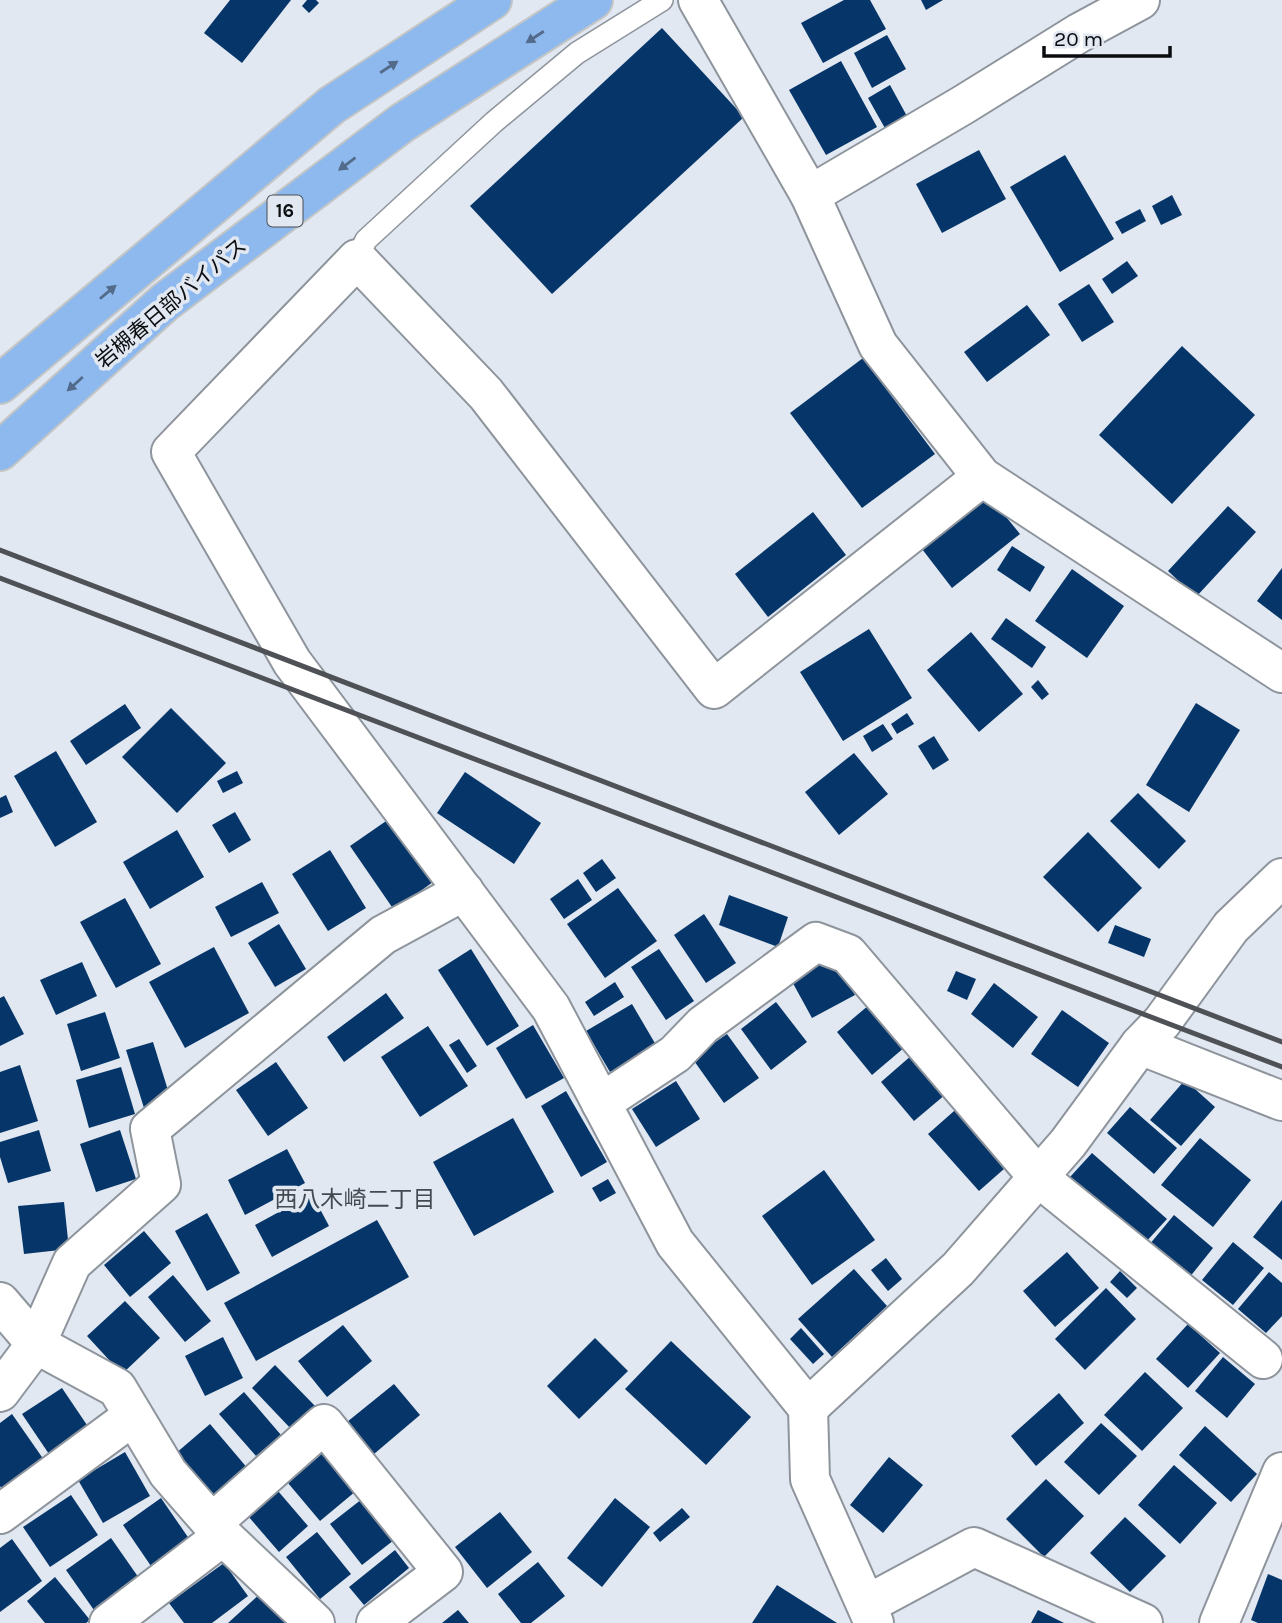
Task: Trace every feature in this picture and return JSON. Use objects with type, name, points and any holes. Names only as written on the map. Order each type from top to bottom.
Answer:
[{"type":"highway","name":"16","points":[[0,384],[332,105],[492,0]]},
{"type":"highway","name":"岩槻春日部バイパス","points":[[0,451],[176,294],[402,123],[593,0]]},
{"type":"street","points":[[698,0],[810,195],[878,345],[982,477],[1282,673]]},
{"type":"street","points":[[810,195],[1079,33],[1140,0]]},
{"type":"street","points":[[982,477],[715,689],[486,394],[357,259],[171,452],[292,662],[551,1008],[675,1242],[808,1408],[810,1479],[871,1614],[974,1546],[1143,1623]]},
{"type":"street","points":[[808,1408],[958,1269],[1068,1143],[1140,1045],[1162,1022],[1231,927],[1282,878]]},
{"type":"street","points":[[0,1392],[36,1344],[72,1263],[161,1184],[150,1129],[383,935],[464,891]]},
{"type":"street","points":[[601,1103],[675,1054],[702,1025],[816,942],[848,954],[1038,1177],[1263,1359]]},
{"type":"street","points":[[1140,1045],[1282,1101]]},
{"type":"street","points":[[0,1302],[36,1344],[117,1388],[167,1473],[218,1530],[314,1623]]},
{"type":"street","points":[[0,1514],[133,1416]]},
{"type":"street","points":[[109,1623],[218,1530],[324,1424],[443,1572],[376,1623]]},
{"type":"street","points":[[1219,1623],[1282,1472]]},
{"type":"lane","points":[[357,259],[366,240],[494,122],[577,53],[662,0]]},
{"type":"building","points":[[230,0],[291,0],[242,63],[204,33]]},
{"type":"building","points":[[307,0],[316,0],[319,3],[309,13],[302,6]]},
{"type":"building","points":[[844,0],[870,0],[886,29],[823,63],[801,23]]},
{"type":"building","points":[[921,0],[943,0],[926,10]]},
{"type":"building","points":[[662,28],[744,117],[552,294],[470,206]]},
{"type":"building","points":[[887,35],[906,69],[872,88],[854,53]]},
{"type":"building","points":[[841,61],[877,127],[826,155],[789,90]]},
{"type":"building","points":[[890,85],[908,118],[886,130],[868,98]]},
{"type":"building","points":[[979,150],[1006,199],[942,233],[916,184]]},
{"type":"building","points":[[1065,155],[1114,239],[1060,272],[1010,187]]},
{"type":"building","points":[[1172,195],[1182,215],[1161,225],[1152,206]]},
{"type":"building","points":[[1140,209],[1146,221],[1122,234],[1115,222]]},
{"type":"building","points":[[1127,261],[1138,276],[1112,294],[1102,279]]},
{"type":"building","points":[[1089,284],[1114,322],[1082,342],[1058,304]]},
{"type":"building","points":[[1027,305],[1050,335],[987,382],[964,352]]},
{"type":"building","points":[[1182,346],[1255,415],[1172,504],[1099,435]]},
{"type":"building","points":[[863,358],[935,454],[862,508],[790,413]]},
{"type":"building","points":[[989,496],[1020,534],[952,588],[922,549]]},
{"type":"building","points":[[1228,506],[1256,532],[1196,597],[1168,571]]},
{"type":"building","points":[[813,512],[846,555],[768,617],[735,574]]},
{"type":"building","points":[[1012,546],[1045,567],[1030,592],[997,570]]},
{"type":"building","points":[[1282,568],[1282,620],[1257,601]]},
{"type":"building","points":[[1072,569],[1124,606],[1087,658],[1035,621]]},
{"type":"building","points":[[1006,618],[1046,647],[1032,668],[991,639]]},
{"type":"building","points":[[869,629],[912,698],[843,741],[800,672]]},
{"type":"building","points":[[971,632],[1023,694],[979,732],[927,670]]},
{"type":"building","points":[[1038,680],[1049,694],[1042,700],[1031,687]]},
{"type":"building","points":[[1196,703],[1240,730],[1189,812],[1146,785]]},
{"type":"building","points":[[125,704],[141,728],[86,765],[70,741]]},
{"type":"building","points":[[171,708],[226,763],[177,813],[122,757]]},
{"type":"building","points":[[907,713],[914,724],[897,734],[891,724]]},
{"type":"building","points":[[883,724],[893,739],[872,752],[863,736]]},
{"type":"building","points":[[934,736],[949,760],[933,770],[918,746]]},
{"type":"building","points":[[56,751],[97,822],[55,847],[14,776]]},
{"type":"building","points":[[854,753],[888,794],[839,835],[805,792]]},
{"type":"building","points":[[237,771],[243,783],[223,793],[217,781]]},
{"type":"building","points":[[465,772],[541,823],[514,864],[437,813]]},
{"type":"building","points":[[1138,793],[1186,841],[1159,869],[1110,821]]},
{"type":"building","points":[[6,795],[13,812],[0,818],[0,798]]},
{"type":"building","points":[[235,812],[251,840],[229,853],[212,825]]},
{"type":"building","points":[[389,819],[433,882],[394,910],[350,846]]},
{"type":"building","points":[[177,830],[204,877],[150,909],[123,862]]},
{"type":"building","points":[[1088,832],[1142,888],[1098,932],[1043,877]]},
{"type":"building","points":[[330,850],[366,908],[328,931],[292,874]]},
{"type":"building","points":[[602,859],[616,878],[596,892],[583,873]]},
{"type":"building","points":[[578,879],[592,900],[564,919],[550,899]]},
{"type":"building","points":[[262,882],[279,913],[231,937],[215,907]]},
{"type":"building","points":[[618,888],[657,941],[605,978],[567,924]]},
{"type":"building","points":[[729,895],[788,917],[778,947],[719,925]]},
{"type":"building","points":[[125,898],[161,964],[116,988],[80,922]]},
{"type":"building","points":[[704,914],[736,963],[706,983],[674,935]]},
{"type":"building","points":[[279,924],[306,969],[275,987],[248,943]]},
{"type":"building","points":[[1115,925],[1151,939],[1144,957],[1108,943]]},
{"type":"building","points":[[214,947],[249,1013],[185,1048],[149,982]]},
{"type":"building","points":[[471,949],[519,1026],[487,1046],[438,970]]},
{"type":"building","points":[[659,949],[694,1001],[666,1020],[631,967]]},
{"type":"building","points":[[831,953],[855,995],[812,1018],[789,976]]},
{"type":"building","points":[[82,962],[97,996],[56,1015],[40,980]]},
{"type":"building","points":[[956,971],[976,979],[967,1000],[947,991]]},
{"type":"building","points":[[615,982],[624,997],[594,1016],[585,1002]]},
{"type":"building","points":[[994,983],[1038,1017],[1013,1048],[971,1014]]},
{"type":"building","points":[[386,993],[404,1018],[344,1062],[327,1037]]},
{"type":"building","points":[[4,996],[24,1034],[0,1046],[0,998]]},
{"type":"building","points":[[776,1002],[807,1042],[771,1070],[741,1029]]},
{"type":"building","points":[[632,1004],[656,1045],[610,1072],[586,1031]]},
{"type":"building","points":[[869,1005],[905,1047],[872,1075],[837,1032]]},
{"type":"building","points":[[1062,1010],[1109,1043],[1078,1087],[1031,1054]]},
{"type":"building","points":[[105,1012],[120,1058],[81,1071],[67,1024]]},
{"type":"building","points":[[533,1025],[564,1078],[526,1099],[496,1048]]},
{"type":"building","points":[[428,1026],[468,1086],[420,1117],[381,1057]]},
{"type":"building","points":[[727,1034],[759,1078],[724,1103],[692,1058]]},
{"type":"building","points":[[459,1039],[477,1066],[467,1073],[449,1045]]},
{"type":"building","points":[[153,1042],[171,1100],[144,1108],[126,1050]]},
{"type":"building","points":[[912,1055],[946,1094],[914,1121],[881,1082]]},
{"type":"building","points":[[276,1062],[308,1108],[268,1136],[236,1090]]},
{"type":"building","points":[[20,1065],[38,1121],[0,1133],[0,1072]]},
{"type":"building","points":[[121,1067],[135,1114],[89,1128],[76,1080]]},
{"type":"building","points":[[1185,1080],[1215,1107],[1181,1146],[1150,1120]]},
{"type":"building","points":[[676,1081],[700,1119],[656,1147],[632,1109]]},
{"type":"building","points":[[566,1091],[607,1162],[581,1177],[541,1106]]},
{"type":"building","points":[[962,1104],[1013,1161],[979,1191],[928,1134]]},
{"type":"building","points":[[1130,1107],[1177,1148],[1154,1174],[1107,1133]]},
{"type":"building","points":[[513,1118],[554,1192],[474,1236],[433,1162]]},
{"type":"building","points":[[39,1130],[51,1171],[8,1183],[0,1157],[0,1142]]},
{"type":"building","points":[[120,1130],[136,1179],[96,1192],[80,1144]]},
{"type":"building","points":[[1200,1138],[1251,1180],[1213,1227],[1161,1185]]},
{"type":"building","points":[[287,1149],[305,1183],[245,1215],[228,1180]]},
{"type":"building","points":[[1092,1153],[1167,1219],[1144,1244],[1070,1177]]},
{"type":"building","points":[[824,1170],[875,1240],[812,1285],[762,1216]]},
{"type":"building","points":[[608,1179],[616,1193],[600,1202],[592,1188]]},
{"type":"building","points":[[312,1194],[329,1226],[272,1257],[255,1225]]},
{"type":"building","points":[[1282,1200],[1282,1260],[1253,1237]]},
{"type":"building","points":[[64,1202],[69,1249],[24,1254],[18,1206]]},
{"type":"building","points":[[207,1213],[240,1273],[207,1291],[175,1231]]},
{"type":"building","points":[[1174,1215],[1213,1248],[1189,1278],[1149,1245]]},
{"type":"building","points":[[377,1220],[409,1277],[256,1361],[224,1303]]},
{"type":"building","points":[[144,1231],[171,1263],[130,1297],[104,1265]]},
{"type":"building","points":[[1233,1242],[1264,1268],[1233,1305],[1202,1280]]},
{"type":"building","points":[[1067,1252],[1099,1288],[1055,1327],[1023,1291]]},
{"type":"building","points":[[886,1258],[902,1279],[888,1291],[871,1270]]},
{"type":"building","points":[[854,1269],[887,1306],[832,1357],[798,1319]]},
{"type":"building","points":[[1120,1271],[1137,1288],[1127,1298],[1110,1282]]},
{"type":"building","points":[[1269,1272],[1282,1283],[1282,1316],[1266,1333],[1238,1309]]},
{"type":"building","points":[[173,1275],[211,1321],[185,1342],[148,1297]]},
{"type":"building","points":[[1106,1288],[1136,1319],[1085,1370],[1055,1339]]},
{"type":"building","points":[[125,1301],[160,1338],[122,1374],[87,1336]]},
{"type":"building","points":[[1188,1324],[1220,1353],[1188,1388],[1156,1359]]},
{"type":"building","points":[[343,1325],[372,1361],[327,1397],[298,1361]]},
{"type":"building","points":[[801,1328],[824,1354],[813,1364],[790,1339]]},
{"type":"building","points":[[223,1337],[243,1378],[205,1396],[185,1356]]},
{"type":"building","points":[[595,1338],[628,1371],[579,1419],[547,1386]]},
{"type":"building","points":[[671,1341],[751,1417],[706,1465],[625,1389]]},
{"type":"building","points":[[1223,1357],[1255,1384],[1227,1418],[1195,1391]]},
{"type":"building","points":[[275,1365],[317,1408],[293,1431],[252,1388]]},
{"type":"building","points":[[1145,1372],[1183,1408],[1142,1451],[1104,1415]]},
{"type":"building","points":[[394,1384],[420,1415],[374,1454],[347,1422]]},
{"type":"building","points":[[62,1388],[91,1431],[51,1457],[22,1414]]},
{"type":"building","points":[[244,1392],[281,1435],[256,1456],[219,1414]]},
{"type":"building","points":[[1059,1393],[1084,1423],[1036,1466],[1011,1436]]},
{"type":"building","points":[[12,1414],[44,1460],[2,1490],[0,1423]]},
{"type":"building","points":[[1101,1423],[1137,1456],[1099,1495],[1064,1462]]},
{"type":"building","points":[[210,1424],[249,1470],[215,1500],[175,1454]]},
{"type":"building","points":[[1205,1426],[1257,1474],[1231,1502],[1179,1455]]},
{"type":"building","points":[[125,1452],[150,1496],[103,1523],[78,1480]]},
{"type":"building","points":[[324,1452],[356,1491],[320,1521],[288,1483]]},
{"type":"building","points":[[889,1457],[923,1485],[883,1533],[850,1505]]},
{"type":"building","points":[[1174,1465],[1217,1503],[1180,1544],[1138,1505]]},
{"type":"building","points":[[1046,1479],[1084,1516],[1044,1557],[1006,1519]]},
{"type":"building","points":[[278,1491],[308,1526],[279,1552],[248,1516]]},
{"type":"building","points":[[71,1495],[98,1535],[50,1567],[23,1527]]},
{"type":"building","points":[[161,1498],[192,1543],[153,1569],[123,1525]]},
{"type":"building","points":[[615,1498],[650,1527],[602,1587],[567,1558]]},
{"type":"building","points":[[362,1499],[394,1540],[362,1565],[330,1524]]},
{"type":"building","points":[[682,1508],[690,1517],[660,1542],[653,1533]]},
{"type":"building","points":[[500,1512],[532,1552],[487,1588],[455,1547]]},
{"type":"building","points":[[1125,1517],[1166,1556],[1130,1592],[1090,1553]]},
{"type":"building","points":[[317,1532],[351,1574],[320,1599],[286,1557]]},
{"type":"building","points":[[111,1538],[141,1581],[96,1613],[66,1570]]},
{"type":"building","points":[[12,1539],[42,1581],[0,1612],[0,1548]]},
{"type":"building","points":[[395,1550],[409,1568],[364,1605],[349,1587]]},
{"type":"building","points":[[538,1562],[565,1596],[531,1623],[521,1623],[498,1594]]},
{"type":"building","points":[[224,1563],[248,1596],[212,1623],[184,1623],[169,1603]]},
{"type":"building","points":[[1268,1574],[1282,1580],[1282,1623],[1258,1623],[1251,1620]]},
{"type":"building","points":[[55,1577],[90,1620],[86,1623],[45,1623],[27,1601]]},
{"type":"building","points":[[777,1585],[837,1623],[752,1623]]},
{"type":"building","points":[[261,1593],[288,1623],[228,1623]]},
{"type":"building","points":[[458,1610],[469,1623],[442,1623]]},
{"type":"building","points":[[1038,1610],[1064,1623],[1031,1623]]},
{"type":"railway","points":[[0,550],[1282,1042]]},
{"type":"railway","points":[[0,578],[1282,1067]]},
{"type":"district","name":"西八木崎二丁目","points":[[355,1199]]}]
